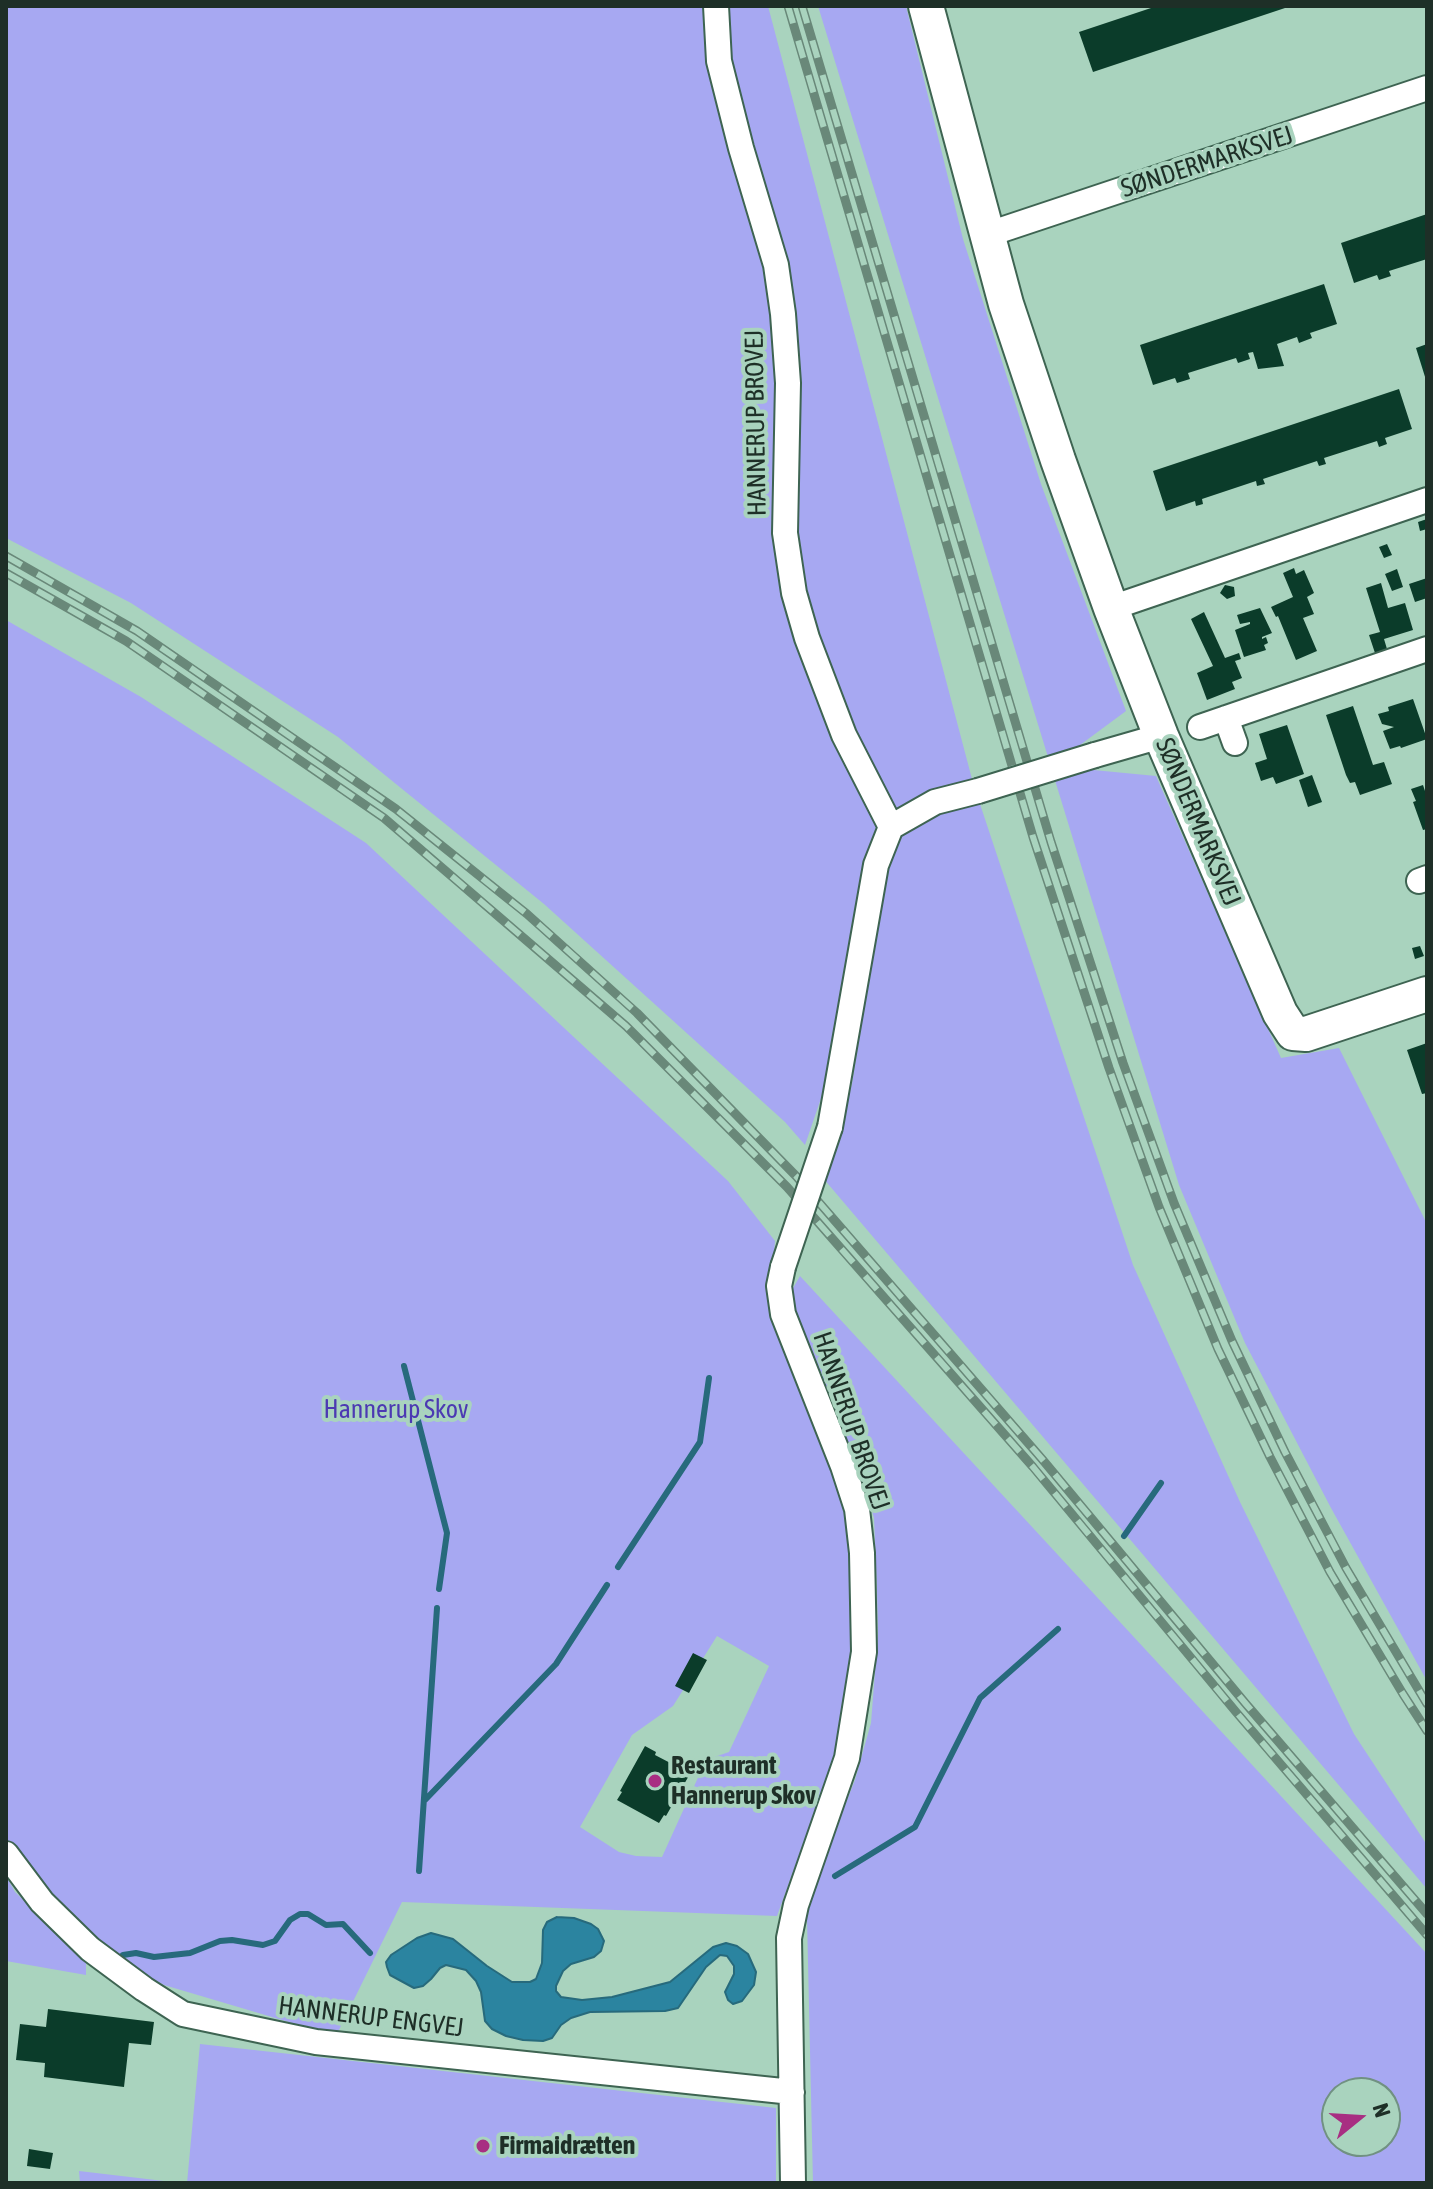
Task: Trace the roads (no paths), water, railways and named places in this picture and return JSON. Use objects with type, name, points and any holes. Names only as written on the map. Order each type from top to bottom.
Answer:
[{"type":"street","name":"HANNERUP BROVEJ","points":[[716,6],[719,61],[776,265],[783,314],[788,383],[785,533],[794,593],[807,638],[844,735],[891,827],[876,865],[830,1127],[779,1286],[783,1314],[857,1509],[862,1553],[864,1652],[847,1758],[796,1905],[789,1938],[793,2183]]},
{"type":"street","name":"SØNDERMARKSVEJ","points":[[926,6],[986,235],[1050,437],[1161,736],[1280,1013],[1293,1033],[1306,1034],[1427,994]]},
{"type":"street","name":"SØNDERMARKSVEJ","points":[[986,235],[1427,88]]},
{"type":"street","points":[[1111,608],[1427,500]]},
{"type":"street","points":[[1200,727],[1427,649]]},
{"type":"street","points":[[1226,718],[1235,743]]},
{"type":"street","points":[[891,827],[935,802],[1161,736]]},
{"type":"street","name":"HANNERUP ENGVEJ","points":[[6,1854],[42,1902],[90,1949],[183,2014],[316,2042],[792,2092]]},
{"type":"waterway","points":[[404,1366],[447,1533],[439,1589]]},
{"type":"waterway","points":[[618,1567],[700,1442],[709,1378]]},
{"type":"waterway","points":[[1124,1536],[1161,1483]]},
{"type":"waterway","points":[[425,1800],[556,1664],[607,1585]]},
{"type":"waterway","points":[[419,1871],[437,1608]]},
{"type":"waterway","points":[[835,1876],[915,1827],[980,1698],[1058,1629]]},
{"type":"waterway","points":[[123,1955],[136,1953],[154,1957],[190,1953],[220,1941],[232,1940],[263,1945],[275,1941],[290,1920],[300,1914],[308,1914],[326,1925],[343,1924],[370,1953]]},
{"type":"railway","points":[[788,6],[1033,837],[1109,1068],[1159,1207],[1218,1349],[1270,1457],[1330,1572],[1427,1731]]},
{"type":"railway","points":[[802,6],[1051,842],[1123,1063],[1174,1203],[1232,1341],[1285,1452],[1346,1568],[1427,1704]]},
{"type":"railway","points":[[6,556],[137,631],[396,809],[527,914],[637,1013],[796,1176],[1042,1459],[1246,1704],[1427,1914]]},
{"type":"railway","points":[[6,573],[126,641],[384,818],[626,1026],[787,1187],[1033,1467],[1236,1712],[1427,1935]]},
{"type":"place","name":"Restaurant Hannerup Skov","points":[[655,1781]]},
{"type":"place","name":"Firmaidrætten","points":[[483,2146]]},
{"type":"park label","name":"Hannerup Skov","points":[[396,1410]]}]
